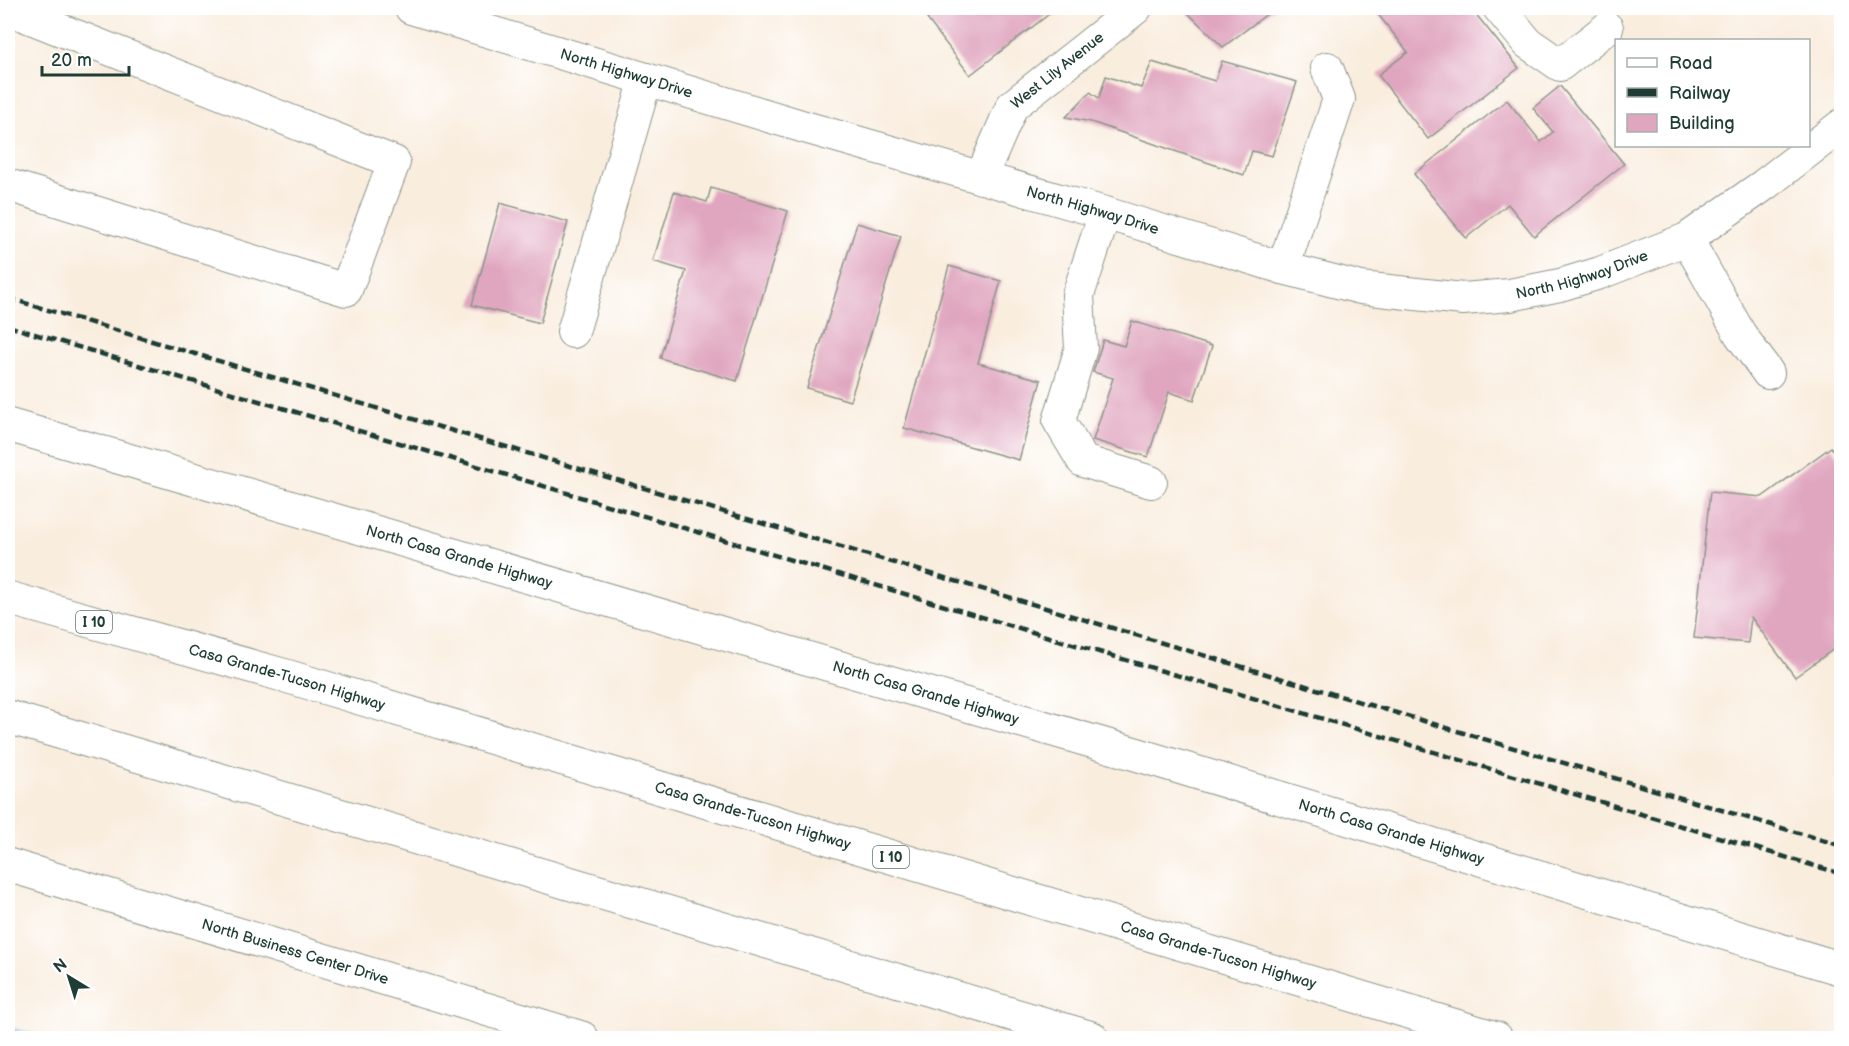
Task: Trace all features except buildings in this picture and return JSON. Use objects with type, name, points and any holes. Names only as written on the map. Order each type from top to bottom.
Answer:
[{"type":"main road","name":"North Casa Grande Highway","points":[[8,425],[1127,752],[1842,969]]},
{"type":"main road","points":[[8,579],[181,646]]},
{"type":"main road","name":"Casa Grande-Tucson Highway","points":[[8,598],[181,646],[1496,1038]]},
{"type":"main road","points":[[8,717],[1092,1038]]},
{"type":"main road","name":"North Business Center Drive","points":[[8,865],[582,1038]]},
{"type":"street","name":"North Highway Drive","points":[[411,8],[1106,213],[1283,268],[1361,288],[1463,299],[1510,295],[1560,285],[1600,273],[1687,239],[1764,185],[1842,125]]},
{"type":"street","name":"West Lily Avenue","points":[[981,178],[1012,106],[1136,8]]},
{"type":"street","points":[[1499,8],[1528,43],[1560,65],[1607,28]]},
{"type":"street","points":[[8,9],[394,162],[346,291],[8,185]]},
{"type":"street","points":[[1283,268],[1339,99],[1327,68]]},
{"type":"street","points":[[573,332],[646,79]]},
{"type":"street","points":[[1106,213],[1078,295],[1081,348],[1059,421],[1083,461],[1151,482]]},
{"type":"street","points":[[1687,239],[1740,334],[1768,373]]},
{"type":"waterway","points":[[8,1031],[34,1038]]},
{"type":"railway","points":[[8,298],[1842,846]]},
{"type":"railway","points":[[8,326],[1842,874]]}]
